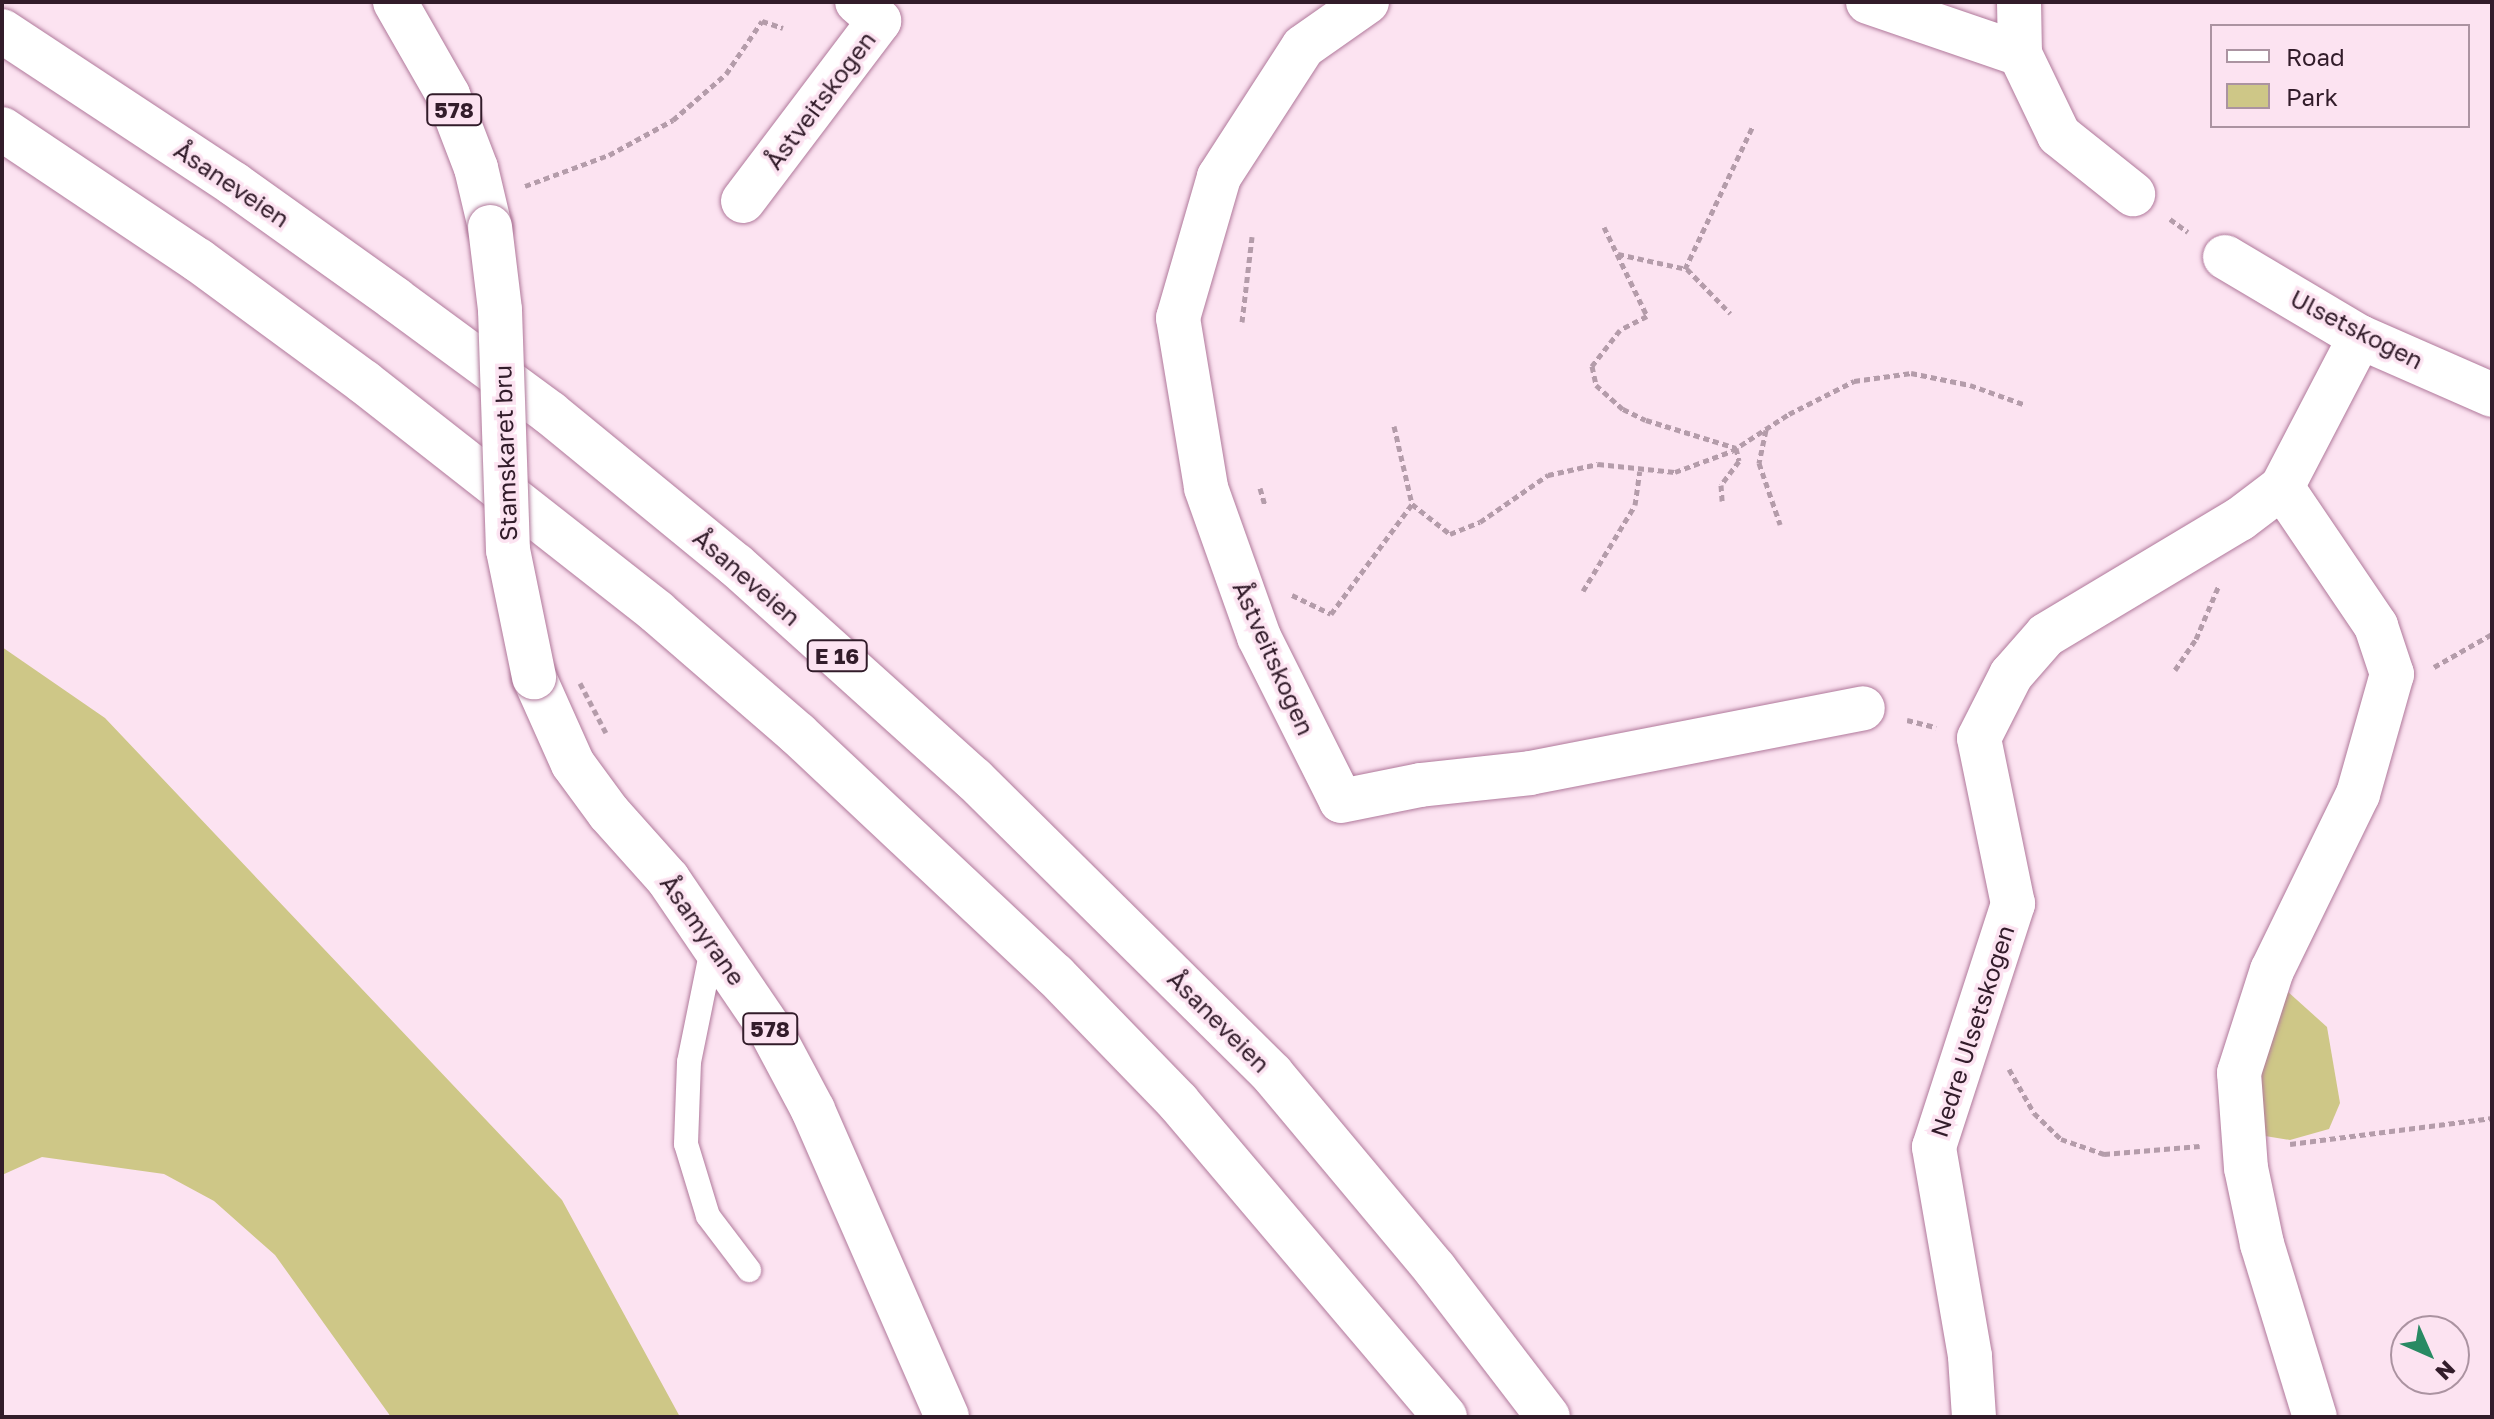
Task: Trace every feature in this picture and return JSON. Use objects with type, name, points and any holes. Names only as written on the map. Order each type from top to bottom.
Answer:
[{"type":"main road","name":"Stamskaret bru","points":[[395,2],[448,95],[476,168],[490,227],[500,310],[508,550],[534,677]]},
{"type":"main road","name":"Åstveitskogen","points":[[743,201],[879,21],[857,2]]},
{"type":"main road","name":"Åstveitskogen","points":[[1367,2],[1303,47],[1219,177],[1178,318],[1206,488],[1259,637],[1341,801],[1420,785],[1530,773],[1863,708]]},
{"type":"main road","points":[[1868,2],[2020,54]]},
{"type":"main road","points":[[2019,2],[2020,54],[2059,135],[2133,194]]},
{"type":"main road","name":"Åsaneveien","points":[[2,31],[234,184],[395,299],[550,413],[736,565],[974,779],[1272,1074],[1435,1269],[1548,1417]]},
{"type":"main road","points":[[2,129],[198,260],[364,382],[657,612],[798,734],[1055,975],[1178,1102],[1445,1417]]},
{"type":"main road","name":"Ulsetskogen","points":[[2225,257],[2360,337],[2492,395]]},
{"type":"main road","points":[[1979,738],[2011,675],[2046,635],[2240,519],[2282,487],[2360,337]]},
{"type":"main road","points":[[2282,487],[2376,626],[2392,674],[2358,794],[2272,970],[2239,1073],[2246,1168],[2262,1244],[2315,1417]]},
{"type":"main road","name":"Åsamyrane","points":[[534,677],[573,764],[713,941],[770,1029],[813,1110],[947,1417]]},
{"type":"main road","name":"Nedre Ulsetskogen","points":[[1974,1417],[1970,1356],[1934,1147],[2013,904],[1979,738]]},
{"type":"lane","points":[[713,941],[689,1062],[686,1144],[708,1216],[749,1270]]},
{"type":"path","points":[[524,187],[609,155],[673,120],[726,74],[762,21],[783,28]]},
{"type":"path","points":[[1685,269],[1753,126]]},
{"type":"path","points":[[2133,194],[2225,257]]},
{"type":"path","points":[[1242,322],[1254,224]]},
{"type":"path","points":[[1604,227],[1647,316],[1620,330],[1592,366],[1596,385],[1623,409],[1646,420],[1736,448]]},
{"type":"path","points":[[1617,254],[1685,269],[1730,313]]},
{"type":"path","points":[[1394,426],[1412,504],[1450,534],[1480,522],[1548,475],[1598,464],[1640,471],[1675,472],[1736,448],[1854,381],[1911,373],[1970,385],[2026,405]]},
{"type":"path","points":[[1766,429],[1759,463],[1780,524]]},
{"type":"path","points":[[1722,501],[1721,485],[1739,461],[1736,448]]},
{"type":"path","points":[[1583,591],[1635,505],[1640,471]]},
{"type":"path","points":[[1260,488],[1268,518]]},
{"type":"path","points":[[1288,593],[1331,614],[1412,504]]},
{"type":"path","points":[[2175,670],[2196,639],[2240,519]]},
{"type":"path","points":[[2392,674],[2428,671],[2492,634]]},
{"type":"path","points":[[1863,708],[1979,738]]},
{"type":"path","points":[[2478,1119],[2492,1118]]},
{"type":"green space","points":[[2,647],[105,718],[562,1200],[680,1417],[391,1417],[275,1255],[214,1201],[164,1174],[42,1157],[2,1175]]},
{"type":"green space","points":[[2287,991],[2327,1027],[2340,1103],[2329,1129],[2290,1140],[2265,1136],[2254,1056]]}]
